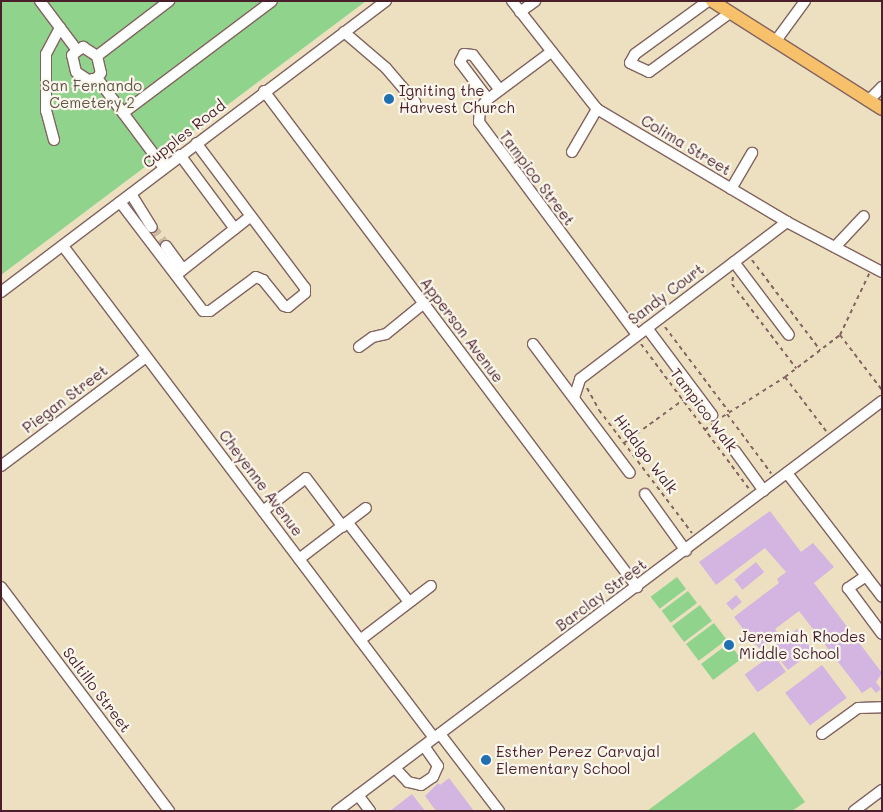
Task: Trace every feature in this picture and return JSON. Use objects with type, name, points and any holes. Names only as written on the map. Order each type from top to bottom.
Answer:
[{"type":"main road","points":[[710,1],[882,110]]},
{"type":"street","points":[[97,56],[170,1]]},
{"type":"street","points":[[123,113],[272,1]]},
{"type":"street","name":"Cupples Road","points":[[1,292],[264,91],[386,1]]},
{"type":"street","name":"Colima Street","points":[[512,1],[597,109],[787,222],[877,270]]},
{"type":"street","points":[[520,12],[535,1]]},
{"type":"street","points":[[710,1],[635,54],[630,64],[649,72],[730,13]]},
{"type":"street","points":[[775,42],[805,1]]},
{"type":"street","points":[[41,2],[76,49]]},
{"type":"street","points":[[54,140],[46,111],[46,54],[60,28]]},
{"type":"street","points":[[344,32],[386,68],[416,102]]},
{"type":"street","points":[[76,49],[89,49],[97,56],[101,73],[97,78],[88,80],[76,72],[72,55],[76,49]]},
{"type":"street","points":[[500,90],[473,55],[464,54],[460,62],[488,99],[551,52]]},
{"type":"street","points":[[97,78],[164,168]]},
{"type":"street","points":[[868,101],[882,87]]},
{"type":"street","name":"Apperson Avenue","points":[[264,91],[637,587]]},
{"type":"street","name":"Tampico Street","points":[[488,99],[479,110],[482,129],[636,336]]},
{"type":"street","points":[[572,152],[597,109]]},
{"type":"street","points":[[166,246],[180,272],[206,312],[256,277],[264,280],[284,306],[288,307],[305,293],[305,288],[196,143]]},
{"type":"street","points":[[731,189],[752,153]]},
{"type":"street","points":[[180,155],[235,229]]},
{"type":"street","points":[[131,194],[152,227]]},
{"type":"street","points":[[120,202],[180,272]]},
{"type":"street","points":[[180,272],[251,216]]},
{"type":"street","points":[[835,247],[864,216]]},
{"type":"street","name":"Sandy Court","points":[[580,379],[787,222]]},
{"type":"street","name":"Cheyenne Avenue","points":[[62,246],[360,640],[499,811]]},
{"type":"street","points":[[734,262],[789,335]]},
{"type":"street","points":[[359,347],[372,337],[386,334],[424,304]]},
{"type":"street","points":[[647,328],[712,414]]},
{"type":"street","points":[[533,344],[630,474]]},
{"type":"street","name":"Piegan Street","points":[[1,466],[146,357]]},
{"type":"street","points":[[574,398],[580,379]]},
{"type":"street","name":"Barclay Street","points":[[337,811],[686,551],[882,401]]},
{"type":"street","points":[[735,451],[764,491]]},
{"type":"street","points":[[788,473],[882,597]]},
{"type":"street","points":[[263,511],[306,478],[409,602]]},
{"type":"street","points":[[644,494],[686,551]]},
{"type":"street","points":[[299,559],[366,508]]},
{"type":"street","points":[[866,576],[848,588],[882,634]]},
{"type":"street","points":[[360,640],[431,586]]},
{"type":"street","name":"Saltillo Street","points":[[1,587],[169,811]]},
{"type":"street","points":[[822,734],[858,708],[882,707]]},
{"type":"street","points":[[395,768],[408,782],[421,785],[433,777],[438,766],[424,746]]},
{"type":"street","points":[[854,811],[882,790]]},
{"type":"street","points":[[358,795],[370,811]]},
{"type":"path","points":[[746,252],[820,350]]},
{"type":"path","points":[[725,268],[733,278],[732,284],[796,368]]},
{"type":"path","points":[[705,430],[785,377],[840,335],[877,270]]},
{"type":"path","points":[[659,319],[777,481]]},
{"type":"path","points":[[840,335],[882,390]]},
{"type":"path","name":"Tampico Walk","points":[[636,336],[755,498]]},
{"type":"path","points":[[785,377],[832,439]]},
{"type":"path","name":"Hidalgo Walk","points":[[580,379],[624,443],[698,541]]},
{"type":"path","points":[[624,443],[683,400]]},
{"type":"green space","name":"San Fernando Cemetery 2","points":[[1,1],[366,1],[1,275]]},
{"type":"green space","points":[[677,577],[686,589],[660,609],[651,597]]},
{"type":"green space","points":[[688,591],[697,603],[671,623],[662,611]]},
{"type":"green space","points":[[700,605],[712,621],[684,642],[672,626]]},
{"type":"green space","points":[[714,623],[727,640],[699,661],[686,644]]},
{"type":"green space","points":[[729,643],[741,659],[713,680],[701,664]]},
{"type":"green space","points":[[754,732],[805,802],[792,811],[647,811]]},
{"type":"building","points":[[770,511],[801,552],[813,543],[834,567],[814,583],[882,673],[876,682],[881,689],[876,693],[871,687],[862,693],[799,611],[775,629],[781,637],[784,635],[786,638],[797,629],[813,651],[788,670],[772,650],[779,641],[771,631],[765,635],[771,641],[760,649],[750,638],[734,617],[779,583],[777,579],[786,572],[765,548],[716,585],[699,562]]},
{"type":"building","points":[[756,562],[764,572],[742,590],[734,580]]},
{"type":"building","points":[[736,595],[742,602],[732,610],[726,604]]},
{"type":"building","points":[[773,654],[786,672],[758,692],[745,675]]},
{"type":"building","points":[[822,665],[847,698],[810,725],[785,693]]},
{"type":"building","points":[[449,778],[474,811],[436,811],[425,796],[438,783],[440,785]]},
{"type":"building","points":[[412,794],[425,811],[390,811]]},
{"type":"tunnel","points":[[152,227],[166,246]]},
{"type":"place","name":"Igniting the Harvest Church","points":[[389,99]]},
{"type":"place","name":"Jeremiah Rhodes Middle School","points":[[729,645]]},
{"type":"place","name":"Esther Perez Carvajal Elementary School","points":[[486,760]]}]
